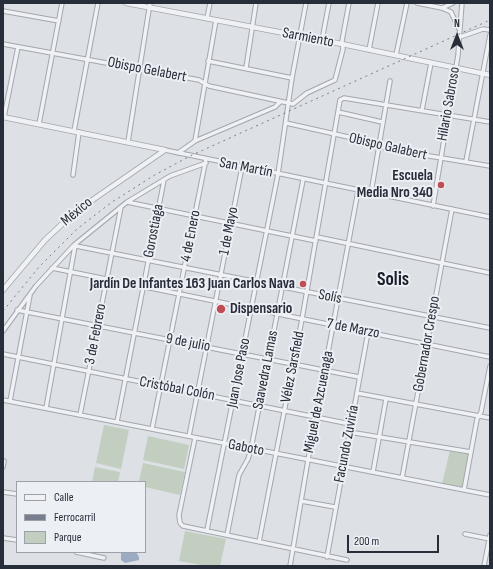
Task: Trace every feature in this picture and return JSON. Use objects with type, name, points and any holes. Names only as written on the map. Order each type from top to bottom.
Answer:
[{"type":"street","points":[[39,124],[62,3]]},
{"type":"street","points":[[74,131],[98,3]]},
{"type":"street","name":"Sarmiento","points":[[126,3],[150,5],[216,20],[342,44],[490,75]]},
{"type":"street","points":[[208,18],[210,3]]},
{"type":"street","points":[[246,68],[256,3]]},
{"type":"street","name":"Juan Jose Paso","points":[[207,530],[278,174],[292,78],[306,3]]},
{"type":"street","points":[[322,40],[329,3]]},
{"type":"street","points":[[288,104],[294,103],[307,93],[335,80],[349,3]]},
{"type":"street","points":[[369,50],[378,3]]},
{"type":"street","points":[[396,55],[407,3]]},
{"type":"street","points":[[417,3],[450,11],[459,30]]},
{"type":"street","points":[[442,8],[453,3]]},
{"type":"street","name":"Hilario Sabroso","points":[[433,206],[447,114],[456,68],[462,3]]},
{"type":"street","points":[[128,142],[150,5]]},
{"type":"street","points":[[3,11],[58,21]]},
{"type":"street","points":[[194,141],[216,20]]},
{"type":"street","points":[[460,37],[483,29],[490,30]]},
{"type":"street","points":[[466,161],[490,36]]},
{"type":"street","name":"Obispo Gelabert","points":[[3,44],[199,80],[205,83],[288,104]]},
{"type":"street","points":[[3,117],[18,47]]},
{"type":"street","points":[[208,61],[292,78]]},
{"type":"street","points":[[422,110],[431,62]]},
{"type":"street","points":[[371,193],[390,81]]},
{"type":"street","name":"Vélez Sarsfield","points":[[259,542],[294,364],[327,184],[338,112],[342,98],[386,104]]},
{"type":"street","points":[[178,153],[194,141],[275,107],[280,102]]},
{"type":"street","points":[[386,104],[490,122]]},
{"type":"street","points":[[338,112],[382,122]]},
{"type":"street","name":"San Martín","points":[[3,117],[165,150],[206,161],[490,217]]},
{"type":"street","name":"Obispo Galabert","points":[[286,123],[379,145],[387,149],[490,166]]},
{"type":"street","points":[[73,175],[79,132]]},
{"type":"street","name":"México","points":[[3,290],[45,240],[75,212],[165,150]]},
{"type":"street","points":[[3,331],[17,310],[52,268],[75,246],[121,207],[164,180],[206,161]]},
{"type":"street","name":"4 de Enero","points":[[152,429],[206,161]]},
{"type":"street","name":"1 de Mayo","points":[[189,436],[242,167]]},
{"type":"street","name":"Gorostiaga","points":[[117,422],[164,180]]},
{"type":"street","name":"Saavedra Lamas","points":[[228,535],[239,475],[248,459],[251,449],[303,180]]},
{"type":"street","name":"Miguel de Azcuenaga","points":[[290,566],[294,550],[308,460],[358,191]]},
{"type":"street","points":[[127,202],[292,236],[348,244],[490,272]]},
{"type":"street","name":"3 de Febrero","points":[[80,415],[121,207]]},
{"type":"street","name":"Gobernador Crespo","points":[[402,478],[452,209]]},
{"type":"street","points":[[46,408],[75,246]]},
{"type":"street","name":"Solís","points":[[75,246],[490,328]]},
{"type":"street","name":"7 de Marzo","points":[[52,268],[252,310],[490,357]]},
{"type":"street","points":[[10,402],[30,294]]},
{"type":"street","name":"9 de julio","points":[[17,310],[359,377]]},
{"type":"street","name":"Facundo Zuviría","points":[[326,557],[368,332]]},
{"type":"street","name":"Cristóbal Colón","points":[[3,354],[350,424]]},
{"type":"street","points":[[464,490],[490,366]]},
{"type":"street","points":[[356,393],[490,418]]},
{"type":"street","points":[[372,472],[386,399]]},
{"type":"street","name":"Gaboto","points":[[3,400],[490,496]]},
{"type":"street","points":[[349,432],[471,452]]},
{"type":"street","points":[[195,438],[179,520],[183,526],[326,557],[347,560]]},
{"type":"street","points":[[3,467],[4,462]]},
{"type":"street","points":[[3,492],[16,494]]},
{"type":"street","points":[[301,501],[335,507]]},
{"type":"street","points":[[465,534],[490,537],[484,566]]},
{"type":"street","points":[[3,538],[16,540]]},
{"type":"street","points":[[81,553],[104,558]]},
{"type":"green space","points":[[104,425],[129,430],[121,469],[96,463]]},
{"type":"green space","points":[[148,436],[189,445],[184,469],[143,460]]},
{"type":"green space","points":[[450,450],[469,454],[463,488],[442,484]]},
{"type":"green space","points":[[143,463],[185,472],[180,495],[146,487],[146,481],[139,481]]},
{"type":"green space","points":[[95,467],[120,472],[118,481],[92,481]]},
{"type":"green space","points":[[185,531],[226,539],[220,566],[207,566],[179,561]]},
{"type":"water","points":[[121,553],[137,553],[139,557],[139,560],[125,563],[121,560]]},
{"type":"railway","points":[[3,311],[39,267],[77,229],[112,202],[153,176],[190,156],[490,20]]},
{"type":"place","name":"Escuela Media Nro 340","points":[[441,185]]},
{"type":"place","name":"Jardín De Infantes 163 Juan Carlos Nava","points":[[303,284]]},
{"type":"place","name":"Dispensario","points":[[221,309]]},
{"type":"district","name":"Solis","points":[[393,280]]}]
